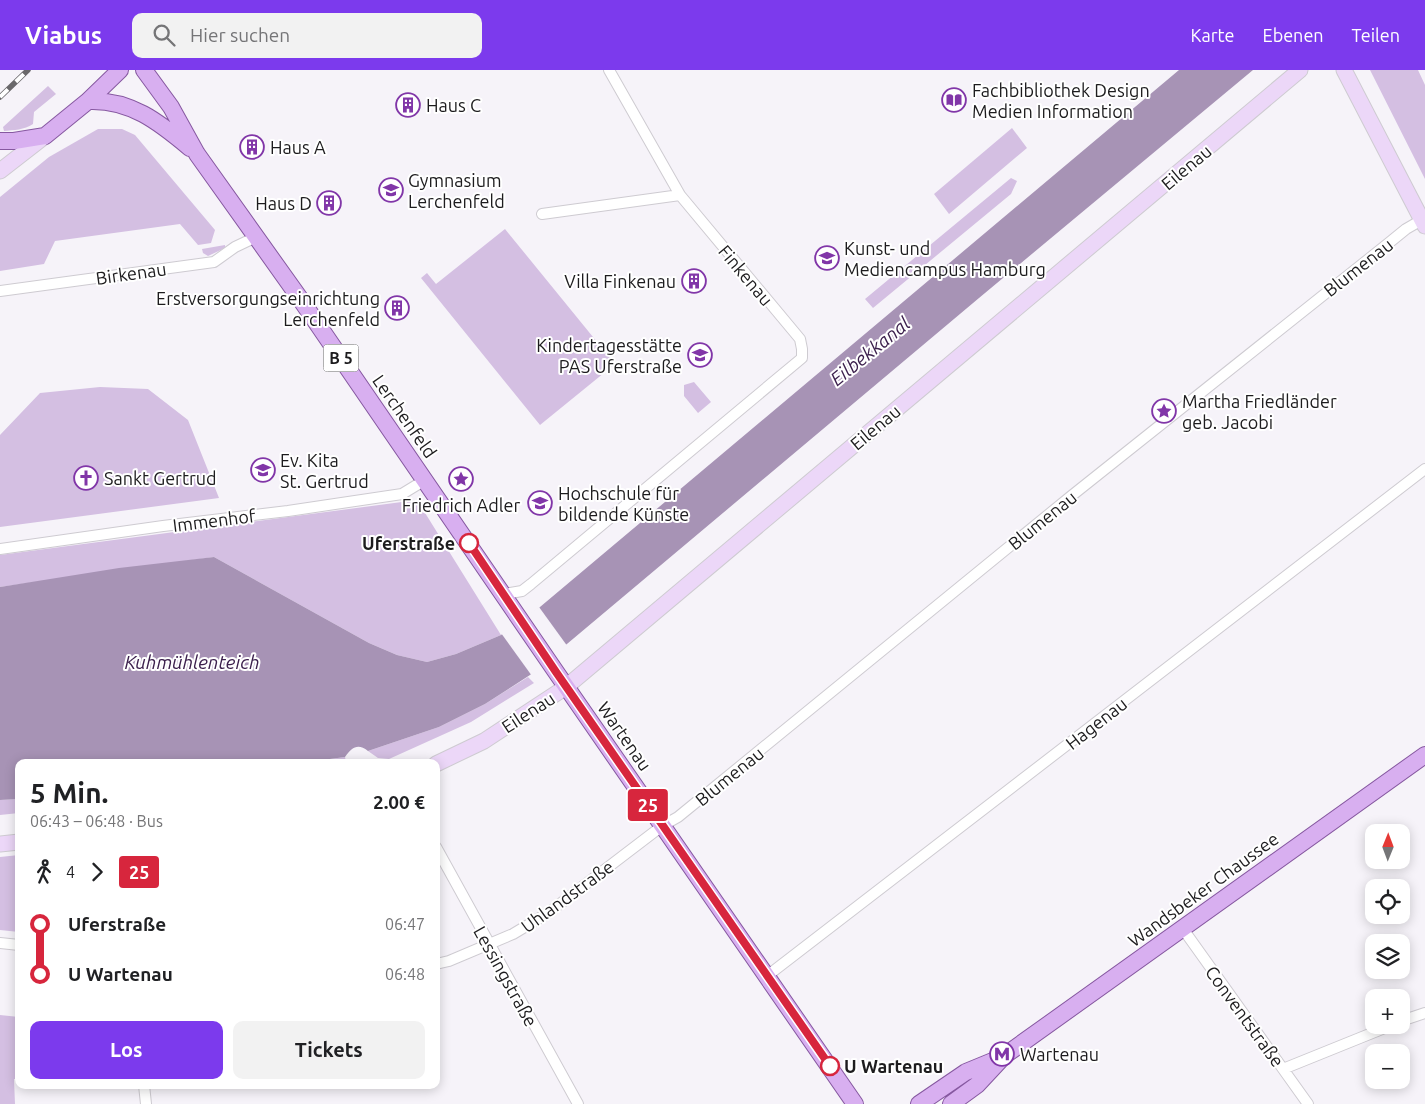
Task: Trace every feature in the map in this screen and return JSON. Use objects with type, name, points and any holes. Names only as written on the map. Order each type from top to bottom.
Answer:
[{"type":"main road","points":[[0,141],[14,141],[45,136],[88,101],[120,70]]},
{"type":"main road","name":"Lerchenfeld","points":[[144,70],[172,107],[197,154],[301,300],[566,687]]},
{"type":"main road","name":"B 5","points":[[88,101],[115,102],[138,111],[168,130],[197,154]]},
{"type":"main road","name":"Wartenau","points":[[566,687],[855,1104]]},
{"type":"main road","name":"Wandsbeker Chaussee","points":[[951,1104],[977,1085],[1004,1056],[1425,755]]},
{"type":"main road","name":"Wandsbeker Chaussee","points":[[919,1104],[966,1072],[1004,1056]]},
{"type":"street","name":"Finkenau","points":[[504,594],[522,591],[531,584],[802,358],[800,339],[680,195],[609,70]]},
{"type":"street","name":"Eilenau","points":[[440,762],[484,741],[566,687],[1300,70]]},
{"type":"street","points":[[1344,70],[1424,221]]},
{"type":"street","points":[[0,171],[45,136]]},
{"type":"street","points":[[542,214],[680,195]]},
{"type":"street","name":"Blumenau","points":[[662,826],[678,817],[1078,491],[1406,229],[1424,221]]},
{"type":"street","name":"Birkenau","points":[[0,291],[214,262],[236,247],[256,237]]},
{"type":"street","name":"Hagenau","points":[[767,976],[1425,469]]},
{"type":"street","name":"Immenhof","points":[[0,549],[402,494],[425,480]]},
{"type":"street","name":"Uhlandstraße","points":[[440,963],[513,934],[548,913],[662,826]]},
{"type":"street","points":[[0,844],[15,842]]},
{"type":"street","name":"Lessingstraße","points":[[440,854],[578,1104]]},
{"type":"street","name":"Conventstraße","points":[[1183,929],[1308,1104]]},
{"type":"street","points":[[0,943],[15,945]]},
{"type":"street","points":[[1410,1018],[1425,1013]]},
{"type":"street","points":[[1283,1069],[1370,1034]]},
{"type":"street","points":[[144,1089],[146,1104]]},
{"type":"shaded area","points":[[1370,70],[1418,70],[1425,85],[1425,179]]},
{"type":"shaded area","points":[[48,86],[56,94],[34,112],[33,124],[23,129],[4,131],[3,127]]},
{"type":"shaded area","points":[[1012,128],[1027,148],[949,214],[934,194]]},
{"type":"shaded area","points":[[98,129],[122,129],[135,135],[215,230],[211,243],[198,245],[180,224],[55,241],[44,264],[0,271],[0,197],[49,157]]},
{"type":"shaded area","points":[[1011,178],[1017,181],[1011,194],[873,308],[865,299]]},
{"type":"shaded area","points":[[505,229],[615,364],[540,425],[421,278],[427,273],[436,284]]},
{"type":"shaded area","points":[[225,245],[225,248],[208,256],[203,253],[202,249]]},
{"type":"shaded area","points":[[694,382],[711,402],[698,413],[684,396],[684,385]]},
{"type":"shaded area","points":[[100,387],[148,389],[188,420],[219,498],[0,527],[0,435],[40,393]]},
{"type":"shaded area","points":[[417,500],[501,635],[456,654],[427,662],[397,655],[369,643],[214,557],[0,587],[0,555]]},
{"type":"shaded area","points":[[528,677],[534,683],[471,722],[389,759],[378,758],[368,751],[439,727],[485,704]]},
{"type":"shaded area","points":[[15,799],[15,813],[0,815],[0,800]]},
{"type":"shaded area","points":[[15,855],[15,932],[0,930],[0,857]]},
{"type":"shaded area","points":[[0,1015],[15,1017],[15,1104],[0,1104]]},
{"type":"water","name":"Kuhmühlenteich","points":[[1179,70],[1253,70],[530,675],[485,704],[439,727],[368,751],[361,747],[355,747],[345,757],[330,759],[15,759],[15,799],[0,800],[0,587],[119,568],[214,557],[369,643],[397,655],[427,662],[456,654],[501,635],[540,607]]},
{"type":"pier","points":[[539,607],[568,647],[532,676],[501,633]]},
{"type":"railway","points":[[0,97],[28,70]]},
{"type":"bus line","name":"25","points":[[469,543],[556,672],[830,1066]]},
{"type":"place","name":"Fachbibliothek Design Medien Information","points":[[954,100]]},
{"type":"place","name":"Haus C","points":[[408,105]]},
{"type":"place","name":"Haus A","points":[[252,147]]},
{"type":"place","name":"Gymnasium Lerchenfeld","points":[[391,190]]},
{"type":"place","name":"Haus D","points":[[329,203]]},
{"type":"place","name":"Kunst- und Mediencampus Hamburg","points":[[827,258]]},
{"type":"place","name":"Villa Finkenau","points":[[694,281]]},
{"type":"place","name":"Erstversorgungseinrichtung Lerchenfeld","points":[[397,308]]},
{"type":"place","name":"Kindertagesstätte PAS Uferstraße","points":[[700,355]]},
{"type":"place","name":"Martha Friedländer geb. Jacobi","points":[[1164,411]]},
{"type":"place","name":"Ev. Kita St. Gertrud","points":[[263,470]]},
{"type":"place","name":"Sankt Gertrud","points":[[86,478]]},
{"type":"place","name":"Friedrich Adler","points":[[461,479]]},
{"type":"place","name":"Hochschule für bildende Künste","points":[[540,503]]},
{"type":"place","name":"Uferstraße","points":[[469,543]]},
{"type":"place","name":"Wartenau","points":[[1002,1054]]},
{"type":"place","name":"U Wartenau","points":[[830,1066]]},
{"type":"water label","name":"Eilbekkanal","points":[[870,351]]}]
